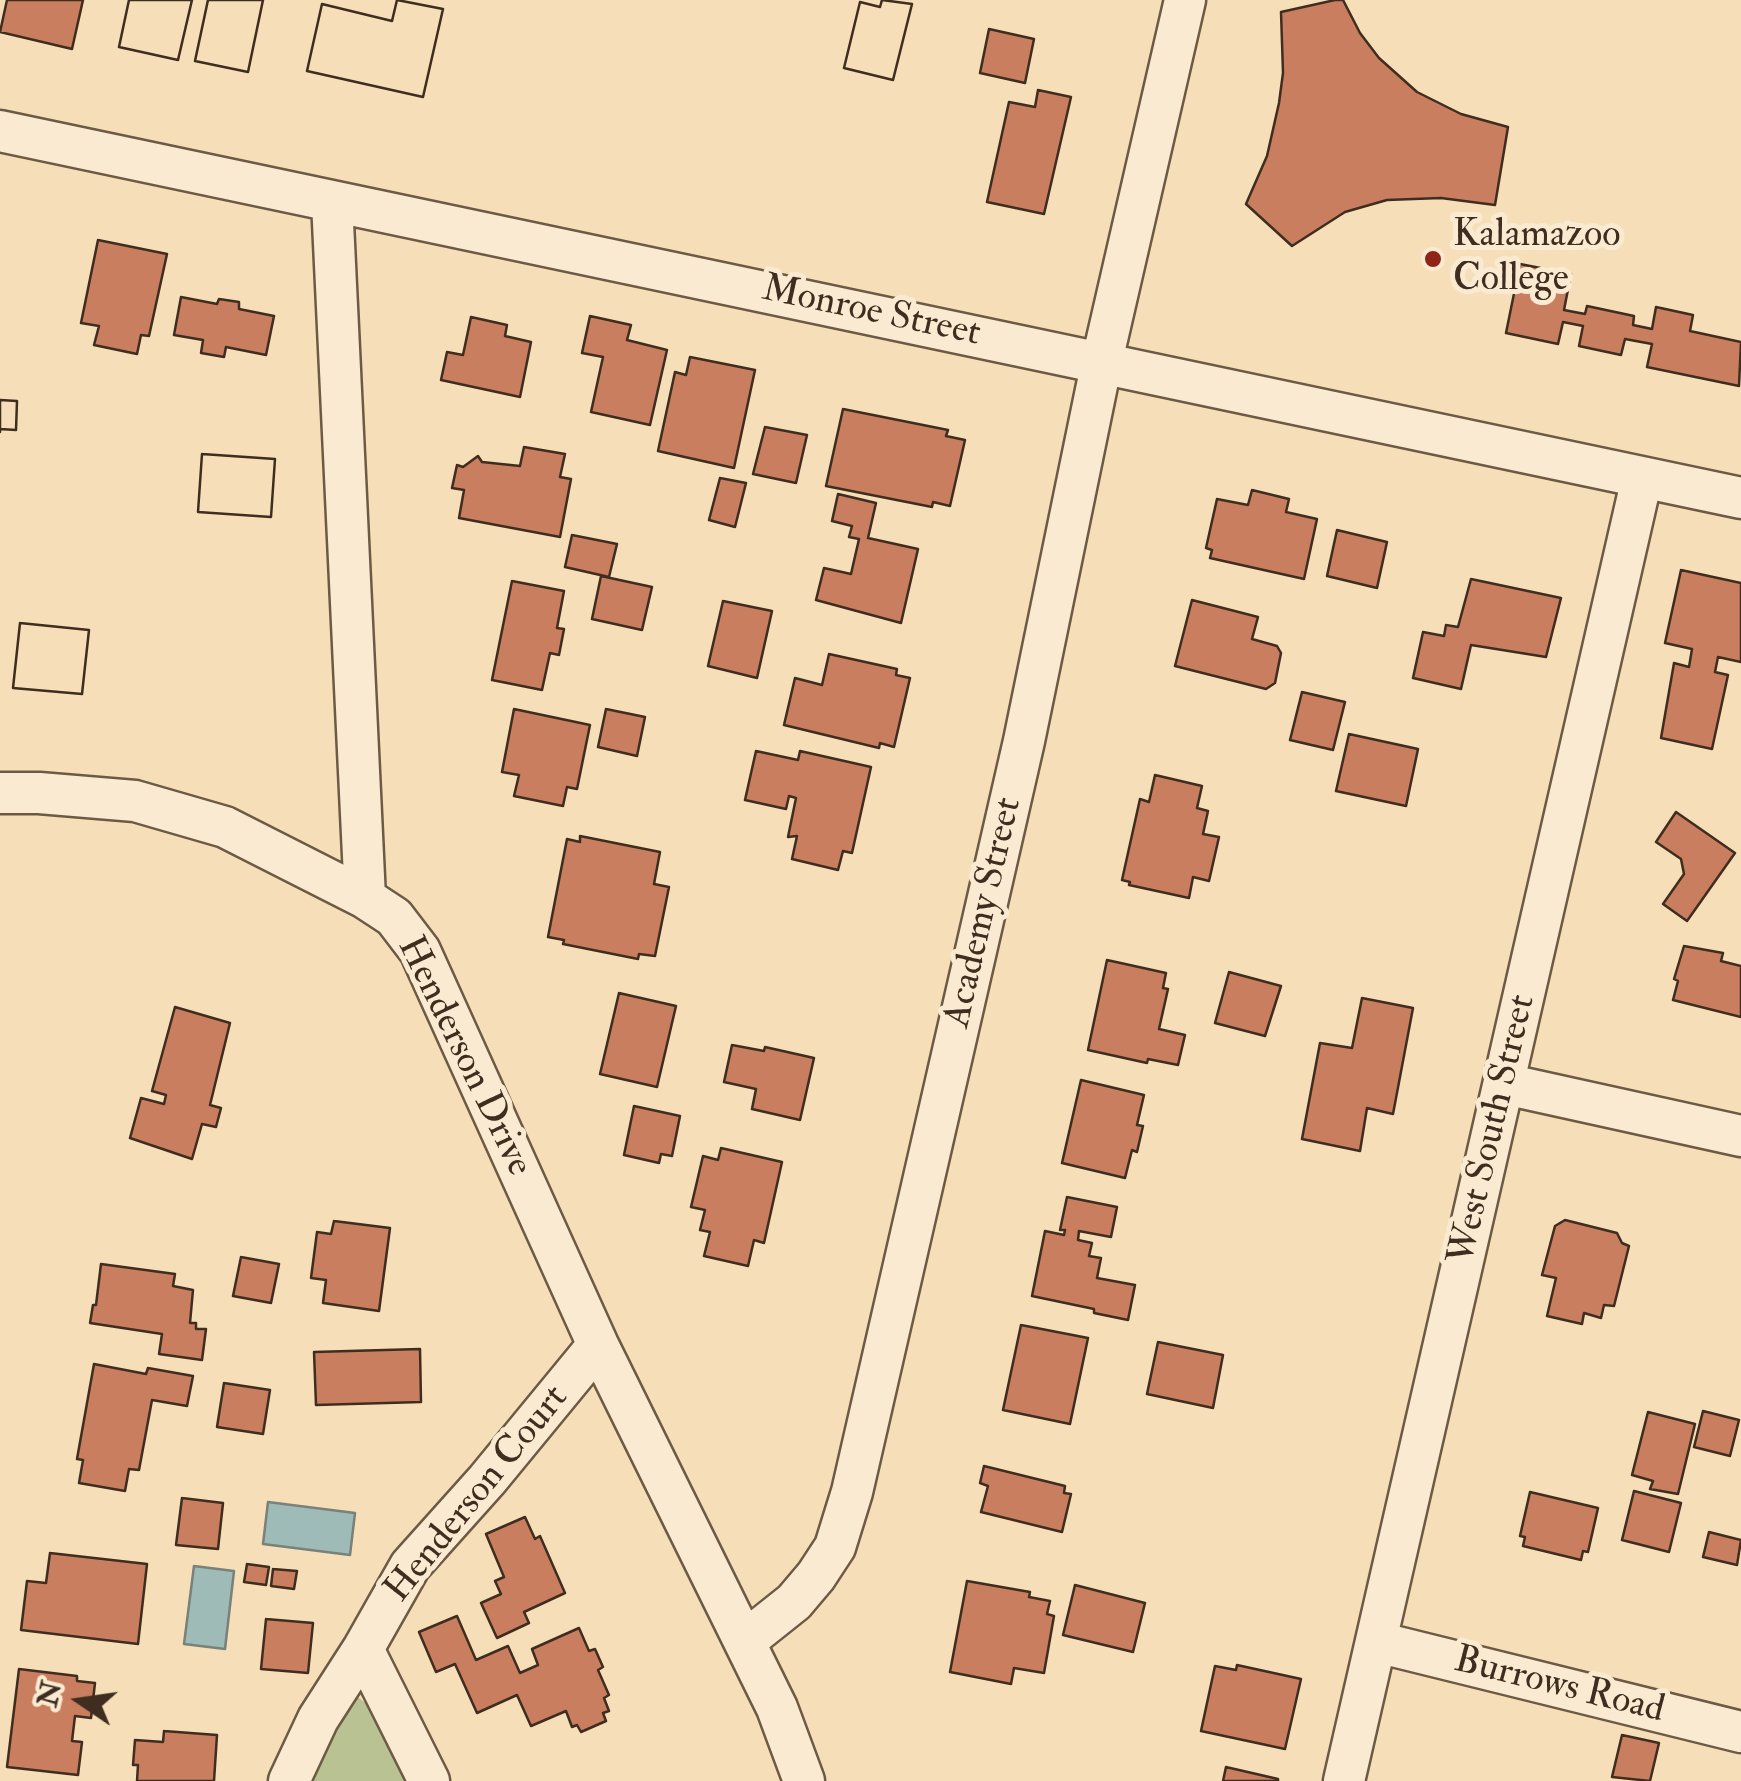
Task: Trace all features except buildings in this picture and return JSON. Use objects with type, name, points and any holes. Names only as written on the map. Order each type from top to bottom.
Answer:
[{"type":"street","name":"Academy Street","points":[[745,1641],[794,1602],[816,1576],[834,1547],[852,1492],[1024,740],[1102,361],[1184,0]]},
{"type":"street","name":"Monroe Street","points":[[0,131],[1741,498]]},
{"type":"street","name":"Henderson Drive","points":[[332,201],[365,898],[394,917],[420,952],[598,1345],[745,1641]]},
{"type":"street","name":"West South Street","points":[[1344,1781],[1642,478]]},
{"type":"street","points":[[0,792],[135,802],[225,827],[365,898]]},
{"type":"street","points":[[1505,1084],[1741,1136]]},
{"type":"street","name":"Henderson Court","points":[[289,1781],[318,1719],[410,1566],[488,1480],[598,1345]]},
{"type":"street","points":[[745,1641],[777,1708],[804,1781]]},
{"type":"street","name":"Burrows Road","points":[[1377,1642],[1741,1732]]},
{"type":"street","points":[[363,1649],[429,1781]]},
{"type":"green space","points":[[350,1691],[368,1705],[409,1781],[296,1781]]},
{"type":"water","points":[[268,1502],[355,1513],[350,1555],[263,1544]]},
{"type":"water","points":[[194,1566],[234,1571],[225,1649],[184,1644]]},
{"type":"place","name":"Kalamazoo College","points":[[1433,259]]}]
